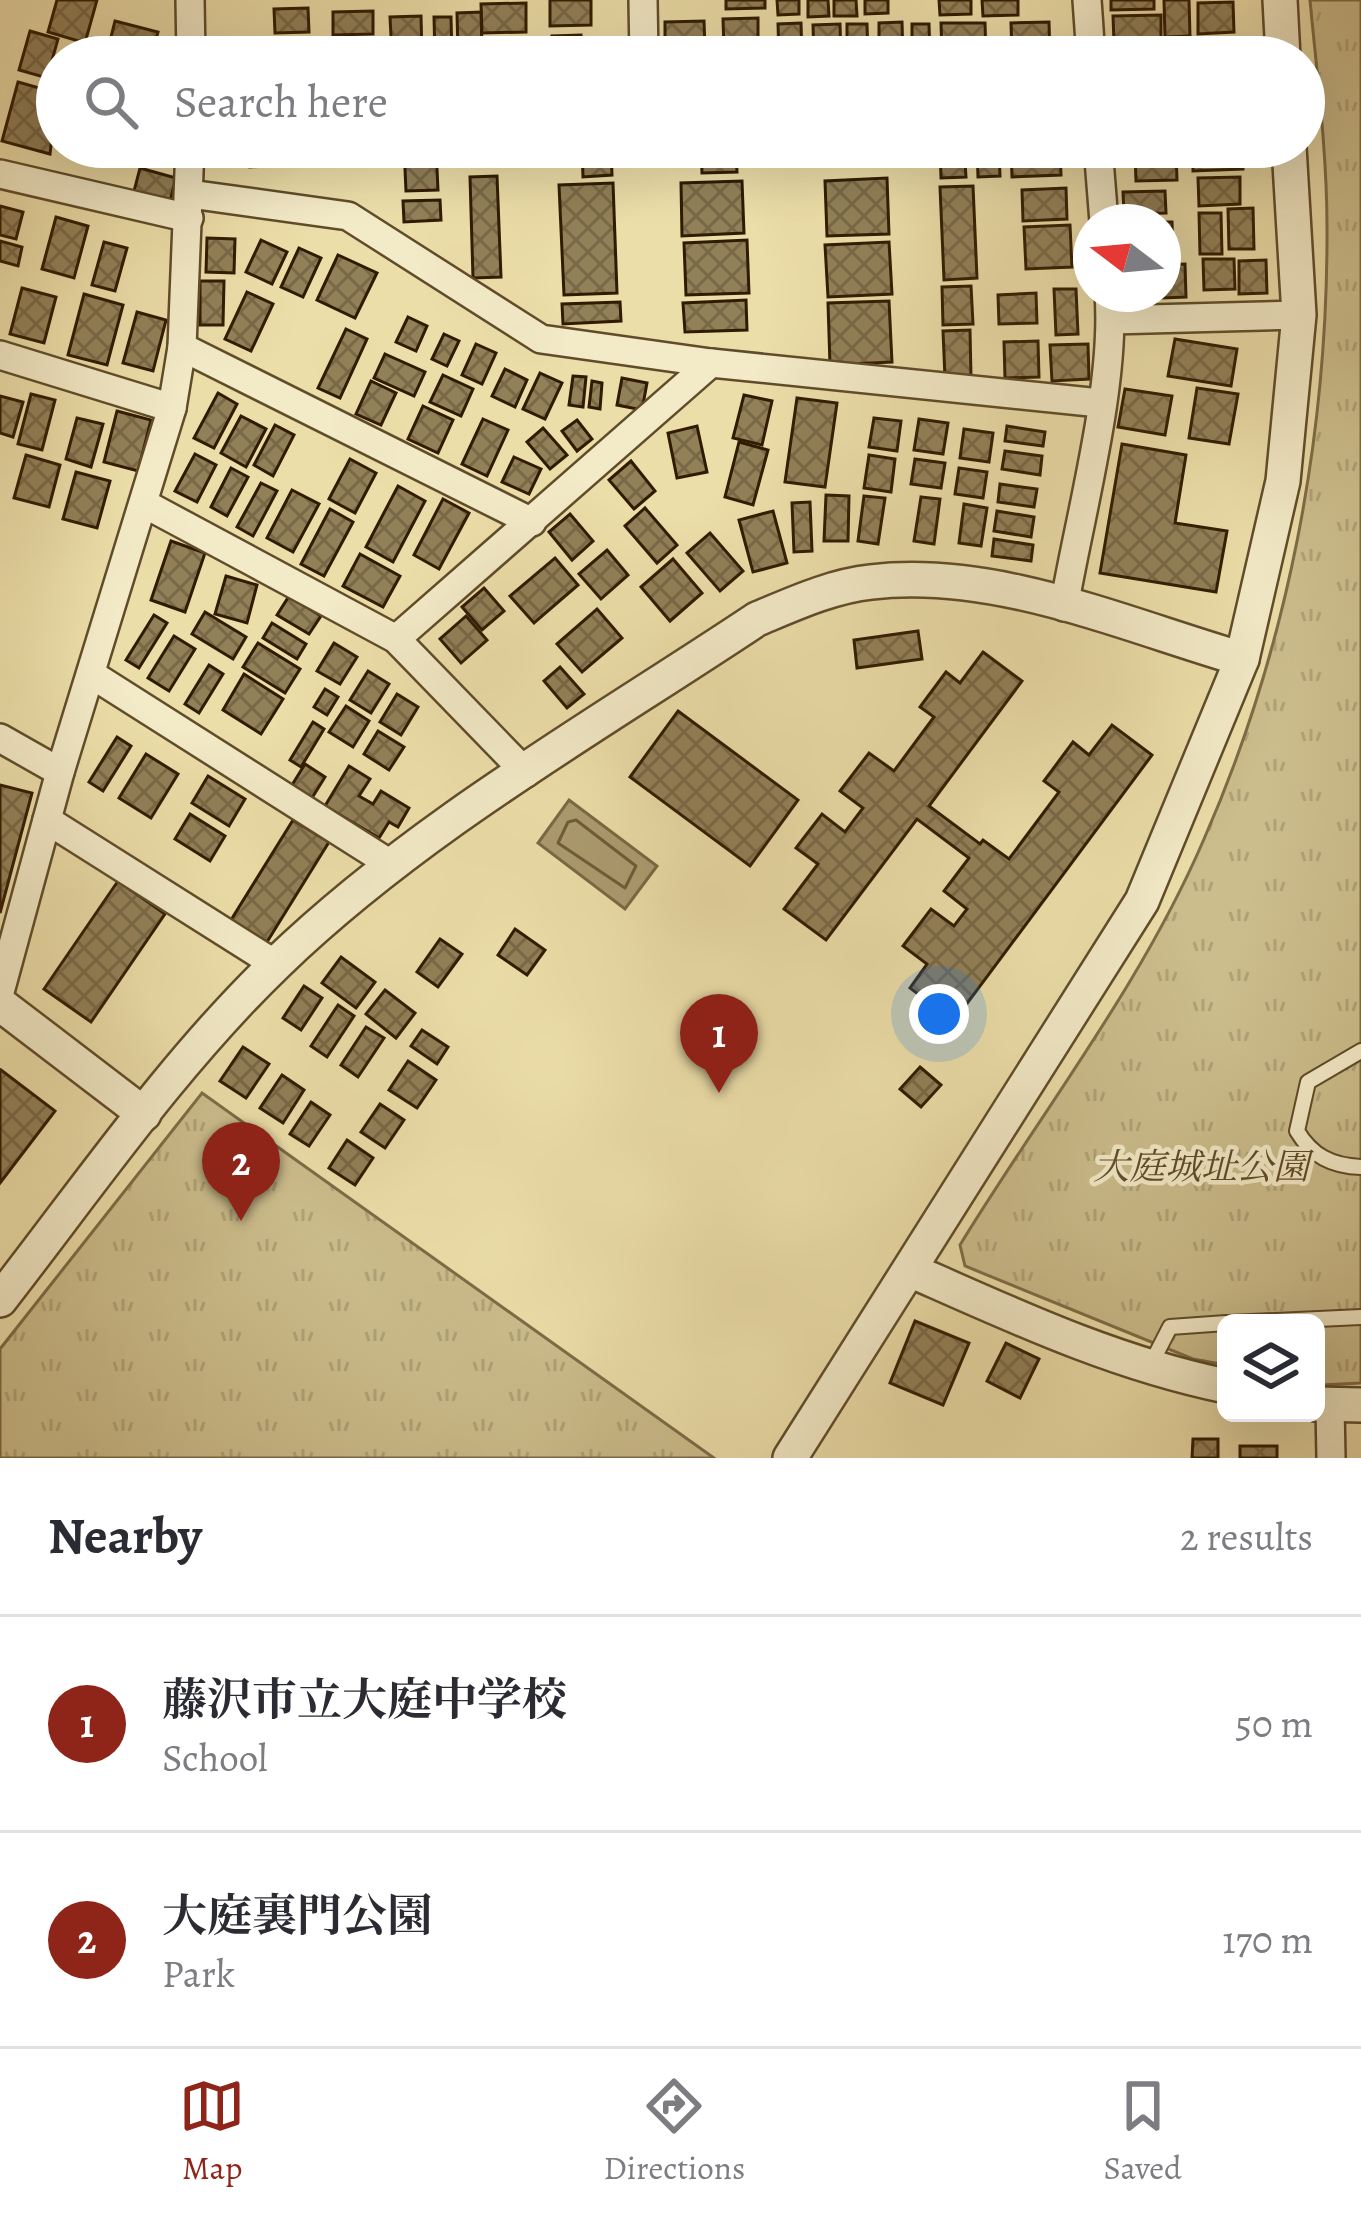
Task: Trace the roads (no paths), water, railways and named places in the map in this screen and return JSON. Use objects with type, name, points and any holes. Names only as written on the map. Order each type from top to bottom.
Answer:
[{"type":"street","points":[[190,0],[190,36]]},
{"type":"street","points":[[643,0],[644,36]]},
{"type":"street","points":[[1087,0],[1090,36]]},
{"type":"street","points":[[1280,0],[1282,36]]},
{"type":"street","points":[[0,992],[60,772],[172,408],[182,347],[190,168]]},
{"type":"street","points":[[1100,168],[1103,204]]},
{"type":"street","points":[[790,1458],[1142,901],[1242,659],[1283,481],[1299,315],[1290,168]]},
{"type":"street","points":[[0,174],[189,206],[348,216],[541,339],[711,363],[1100,403]]},
{"type":"street","points":[[1181,310],[1299,315]]},
{"type":"street","points":[[1064,607],[1100,403],[1109,312]]},
{"type":"street","points":[[182,347],[532,522]]},
{"type":"street","points":[[0,355],[172,408]]},
{"type":"street","points":[[396,639],[711,363]]},
{"type":"street","points":[[145,504],[396,639],[526,773]]},
{"type":"street","points":[[0,1300],[144,1114],[275,964],[392,865],[757,619],[811,596],[870,582],[955,580],[1242,659]]},
{"type":"street","points":[[91,674],[392,865]]},
{"type":"street","points":[[0,739],[60,772]]},
{"type":"street","points":[[47,820],[275,964]]},
{"type":"street","points":[[0,1004],[144,1114]]},
{"type":"street","points":[[910,1270],[1148,1370],[1217,1384]]},
{"type":"street","points":[[1331,1458],[1336,1406]]},
{"type":"lane","points":[[1361,1051],[1308,1082],[1297,1131],[1306,1146],[1330,1163],[1361,1167]]},
{"type":"lane","points":[[1325,1319],[1361,1317]]},
{"type":"lane","points":[[1148,1370],[1170,1328],[1217,1324]]},
{"type":"water","points":[[569,800],[657,866],[625,909],[538,843]]},
{"type":"place","name":"藤沢市立大庭中学校","points":[[719,1093]]},
{"type":"place","name":"大庭裏門公園","points":[[241,1221]]},
{"type":"park label","name":"大庭城址公園","points":[[1201,1166]]}]
